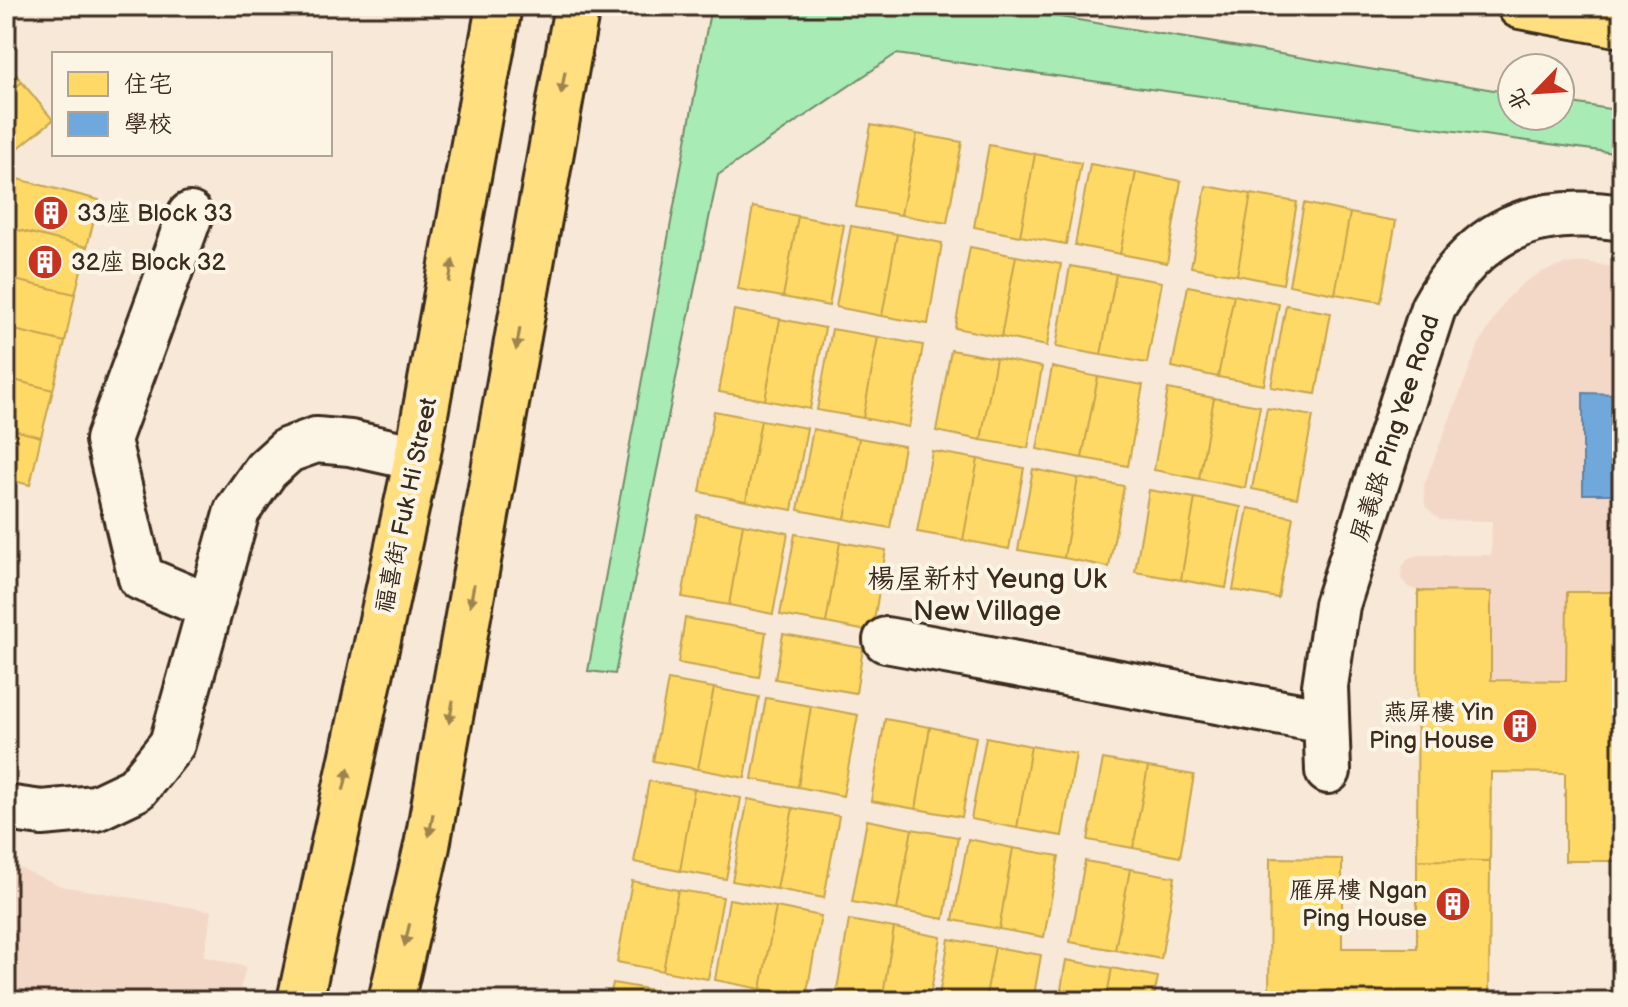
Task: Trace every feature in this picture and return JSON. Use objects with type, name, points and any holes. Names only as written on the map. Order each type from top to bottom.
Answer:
[{"type":"main road","name":"福喜街 Fuk Hi Street","points":[[300,1001],[417,458],[499,6]]},
{"type":"main road","points":[[391,1001],[427,846],[577,6]]},
{"type":"main road","points":[[1520,6],[1622,25]]},
{"type":"street","name":"屏義路 Ping Yee Road","points":[[1328,771],[1325,686],[1337,605],[1433,308],[1448,280],[1470,256],[1496,237],[1525,222],[1556,215],[1588,213],[1622,218]]},
{"type":"street","points":[[190,215],[108,440],[141,578],[210,607]]},
{"type":"street","points":[[6,808],[42,813],[96,808],[136,789],[172,744],[237,511],[266,470],[288,450],[316,440],[350,443],[417,458]]},
{"type":"street","points":[[886,640],[1326,721]]},
{"type":"shaded area","points":[[1588,262],[1622,269],[1622,592],[1567,593],[1566,681],[1491,680],[1491,592],[1418,591],[1408,587],[1401,578],[1402,567],[1408,559],[1418,555],[1491,555],[1492,521],[1440,520],[1425,506],[1424,485],[1479,344],[1505,301],[1522,284],[1542,272],[1565,264]]},
{"type":"shaded area","points":[[6,862],[61,886],[212,911],[204,956],[246,967],[237,1001],[6,1001]]},
{"type":"green space","points":[[711,6],[995,6],[1496,90],[1496,132],[1576,132],[1576,104],[1622,111],[1622,154],[896,54],[718,175],[615,674],[588,671]]},
{"type":"building: 住宅","points":[[6,62],[22,82],[6,95]]},
{"type":"building: 住宅","points":[[22,82],[52,121],[6,158],[6,95]]},
{"type":"building: 住宅","points":[[871,125],[917,134],[901,215],[856,207]]},
{"type":"building: 住宅","points":[[917,134],[962,142],[947,223],[901,215]]},
{"type":"building: 住宅","points":[[989,145],[1035,154],[1020,236],[974,227]]},
{"type":"building: 住宅","points":[[1035,154],[1081,163],[1066,244],[1020,236]]},
{"type":"building: 住宅","points":[[1090,164],[1136,172],[1120,254],[1075,245]]},
{"type":"building: 住宅","points":[[1136,172],[1181,181],[1167,263],[1120,254]]},
{"type":"building: 住宅","name":"33座 Block 33","points":[[6,176],[99,200],[87,247],[6,227]]},
{"type":"building: 住宅","points":[[1206,186],[1251,194],[1237,275],[1191,267]]},
{"type":"building: 住宅","points":[[1251,194],[1297,202],[1283,284],[1237,275]]},
{"type":"building: 住宅","points":[[1304,203],[1350,213],[1335,294],[1289,285]]},
{"type":"building: 住宅","points":[[753,207],[798,216],[783,297],[738,289]]},
{"type":"building: 住宅","points":[[1350,213],[1396,221],[1381,302],[1335,294]]},
{"type":"building: 住宅","points":[[798,216],[844,225],[829,306],[783,297]]},
{"type":"building: 住宅","points":[[851,226],[897,234],[882,316],[836,307]]},
{"type":"building: 住宅","name":"32座 Block 32","points":[[6,227],[87,247],[75,294],[6,278]]},
{"type":"building: 住宅","points":[[897,234],[942,243],[928,324],[882,316]]},
{"type":"building: 住宅","points":[[970,247],[1016,256],[1001,337],[955,328]]},
{"type":"building: 住宅","points":[[1016,256],[1061,264],[1047,346],[1001,337]]},
{"type":"building: 住宅","points":[[1070,266],[1116,274],[1101,355],[1056,347]]},
{"type":"building: 住宅","points":[[1116,274],[1162,282],[1147,363],[1101,355]]},
{"type":"building: 住宅","points":[[6,278],[75,294],[65,342],[6,328]]},
{"type":"building: 住宅","points":[[1188,286],[1234,295],[1218,377],[1172,367]]},
{"type":"building: 住宅","points":[[1234,295],[1279,304],[1264,385],[1218,377]]},
{"type":"building: 住宅","points":[[1286,305],[1331,313],[1316,394],[1271,387]]},
{"type":"building: 住宅","points":[[734,310],[780,319],[765,400],[719,392]]},
{"type":"building: 住宅","points":[[780,319],[825,328],[810,409],[765,400]]},
{"type":"building: 住宅","points":[[6,328],[65,342],[53,390],[6,378]]},
{"type":"building: 住宅","points":[[832,329],[878,337],[863,418],[817,410]]},
{"type":"building: 住宅","points":[[878,337],[923,345],[909,427],[863,418]]},
{"type":"building: 住宅","points":[[951,350],[996,358],[981,440],[936,431]]},
{"type":"building: 住宅","points":[[996,358],[1042,367],[1028,448],[981,440]]},
{"type":"building: 住宅","points":[[1052,367],[1098,377],[1082,458],[1037,449]]},
{"type":"building: 住宅","points":[[1098,377],[1143,385],[1128,466],[1082,458]]},
{"type":"building: 住宅","points":[[6,378],[53,390],[41,437],[6,428]]},
{"type":"building: 住宅","points":[[1168,389],[1214,398],[1199,479],[1154,470]]},
{"type":"building: 住宅","points":[[1214,398],[1260,406],[1245,488],[1199,479]]},
{"type":"building: 住宅","points":[[1267,408],[1313,416],[1297,498],[1252,489]]},
{"type":"building: 住宅","points":[[714,411],[761,420],[746,501],[700,492]]},
{"type":"building: 住宅","points":[[761,420],[807,428],[792,510],[746,501]]},
{"type":"building: 住宅","points":[[6,428],[41,437],[30,485],[6,479]]},
{"type":"building: 住宅","points":[[813,429],[859,438],[845,519],[798,510]]},
{"type":"building: 住宅","points":[[859,438],[904,446],[890,528],[845,519]]},
{"type":"building: 住宅","points":[[932,451],[978,459],[963,540],[917,532]]},
{"type":"building: 住宅","points":[[978,459],[1024,468],[1009,549],[963,540]]},
{"type":"building: 住宅","points":[[1033,469],[1078,478],[1064,558],[1018,550]]},
{"type":"building: 住宅","points":[[1078,478],[1124,486],[1109,567],[1064,558]]},
{"type":"building: 住宅","points":[[1149,490],[1195,498],[1181,580],[1135,572]]},
{"type":"building: 住宅","points":[[1195,498],[1241,507],[1226,588],[1181,580]]},
{"type":"building: 住宅","points":[[1248,508],[1293,517],[1278,598],[1233,590]]},
{"type":"building: 住宅","points":[[697,515],[743,524],[729,605],[682,597]]},
{"type":"building: 住宅","points":[[743,524],[788,533],[773,614],[729,605]]},
{"type":"building: 住宅","points":[[795,534],[840,542],[826,623],[780,615]]},
{"type":"building: 住宅","points":[[840,542],[886,550],[872,632],[826,623]]},
{"type":"building: 住宅","name":"燕屏樓 Yin Ping House","points":[[1418,591],[1491,592],[1491,680],[1566,681],[1567,592],[1622,592],[1622,861],[1565,861],[1565,773],[1491,772],[1490,861],[1417,860]]},
{"type":"building: 住宅","points":[[685,618],[766,632],[759,677],[678,663]]},
{"type":"building: 住宅","points":[[783,634],[863,648],[856,693],[775,679]]},
{"type":"building: 住宅","points":[[668,680],[714,688],[698,769],[653,761]]},
{"type":"building: 住宅","points":[[714,688],[759,697],[745,778],[698,769]]},
{"type":"building: 住宅","points":[[766,698],[811,706],[798,787],[752,779]]},
{"type":"building: 住宅","points":[[811,706],[858,715],[843,796],[798,787]]},
{"type":"building: 住宅","points":[[885,719],[930,727],[916,809],[871,801]]},
{"type":"building: 住宅","points":[[930,727],[976,737],[962,817],[916,809]]},
{"type":"building: 住宅","points":[[986,737],[1031,746],[1017,828],[971,819]]},
{"type":"building: 住宅","points":[[1031,746],[1076,754],[1062,836],[1017,828]]},
{"type":"building: 住宅","points":[[1103,759],[1148,767],[1133,848],[1088,840]]},
{"type":"building: 住宅","points":[[1148,767],[1194,775],[1180,857],[1133,848]]},
{"type":"building: 住宅","points":[[649,781],[694,789],[680,871],[634,862]]},
{"type":"building: 住宅","points":[[694,789],[741,798],[726,879],[680,871]]},
{"type":"building: 住宅","points":[[748,799],[793,808],[777,889],[732,881]]},
{"type":"building: 住宅","points":[[793,808],[839,816],[824,898],[777,889]]},
{"type":"building: 住宅","points":[[867,820],[912,829],[897,910],[852,902]]},
{"type":"building: 住宅","points":[[912,829],[958,837],[944,919],[897,910]]},
{"type":"building: 住宅","points":[[968,839],[1013,848],[999,929],[953,920]]},
{"type":"building: 住宅","points":[[1013,848],[1059,856],[1044,937],[999,929]]},
{"type":"building: 住宅","name":"雁屏樓 Ngan Ping House","points":[[1270,858],[1342,859],[1342,948],[1417,948],[1417,860],[1490,861],[1489,1001],[1269,1001]]},
{"type":"building: 住宅","points":[[1085,861],[1130,869],[1115,950],[1070,942]]},
{"type":"building: 住宅","points":[[1130,869],[1175,877],[1161,959],[1115,950]]},
{"type":"building: 住宅","points":[[632,881],[678,890],[663,971],[617,962]]},
{"type":"building: 住宅","points":[[678,890],[723,897],[708,979],[663,971]]},
{"type":"building: 住宅","points":[[729,899],[776,907],[761,989],[715,980]]},
{"type":"building: 住宅","points":[[776,907],[821,916],[806,997],[761,989]]},
{"type":"building: 住宅","points":[[849,920],[894,928],[882,1001],[835,1001]]},
{"type":"building: 住宅","points":[[894,928],[941,937],[929,1001],[882,1001]]},
{"type":"building: 住宅","points":[[949,939],[995,947],[985,1001],[938,1001]]},
{"type":"building: 住宅","points":[[995,947],[1041,955],[1033,1001],[985,1001]]},
{"type":"building: 住宅","points":[[1066,960],[1112,968],[1106,1001],[1059,1001]]},
{"type":"building: 住宅","points":[[1112,968],[1158,977],[1153,1001],[1106,1001]]},
{"type":"building: 住宅","points":[[613,983],[659,991],[657,1001],[609,1001]]},
{"type":"building: 住宅","points":[[659,991],[704,1000],[704,1001],[657,1001]]},
{"type":"building: 學校","points":[[1583,393],[1622,394],[1622,494],[1583,494]]},
{"type":"place","name":"33座 Block 33","points":[[51,213]]},
{"type":"place","name":"32座 Block 32","points":[[45,262]]},
{"type":"place","name":"燕屏樓 Yin Ping House","points":[[1520,726]]},
{"type":"place","name":"雁屏樓 Ngan Ping House","points":[[1453,904]]},
{"type":"district","name":"楊屋新村 Yeung Uk New Village","points":[[987,594]]}]
